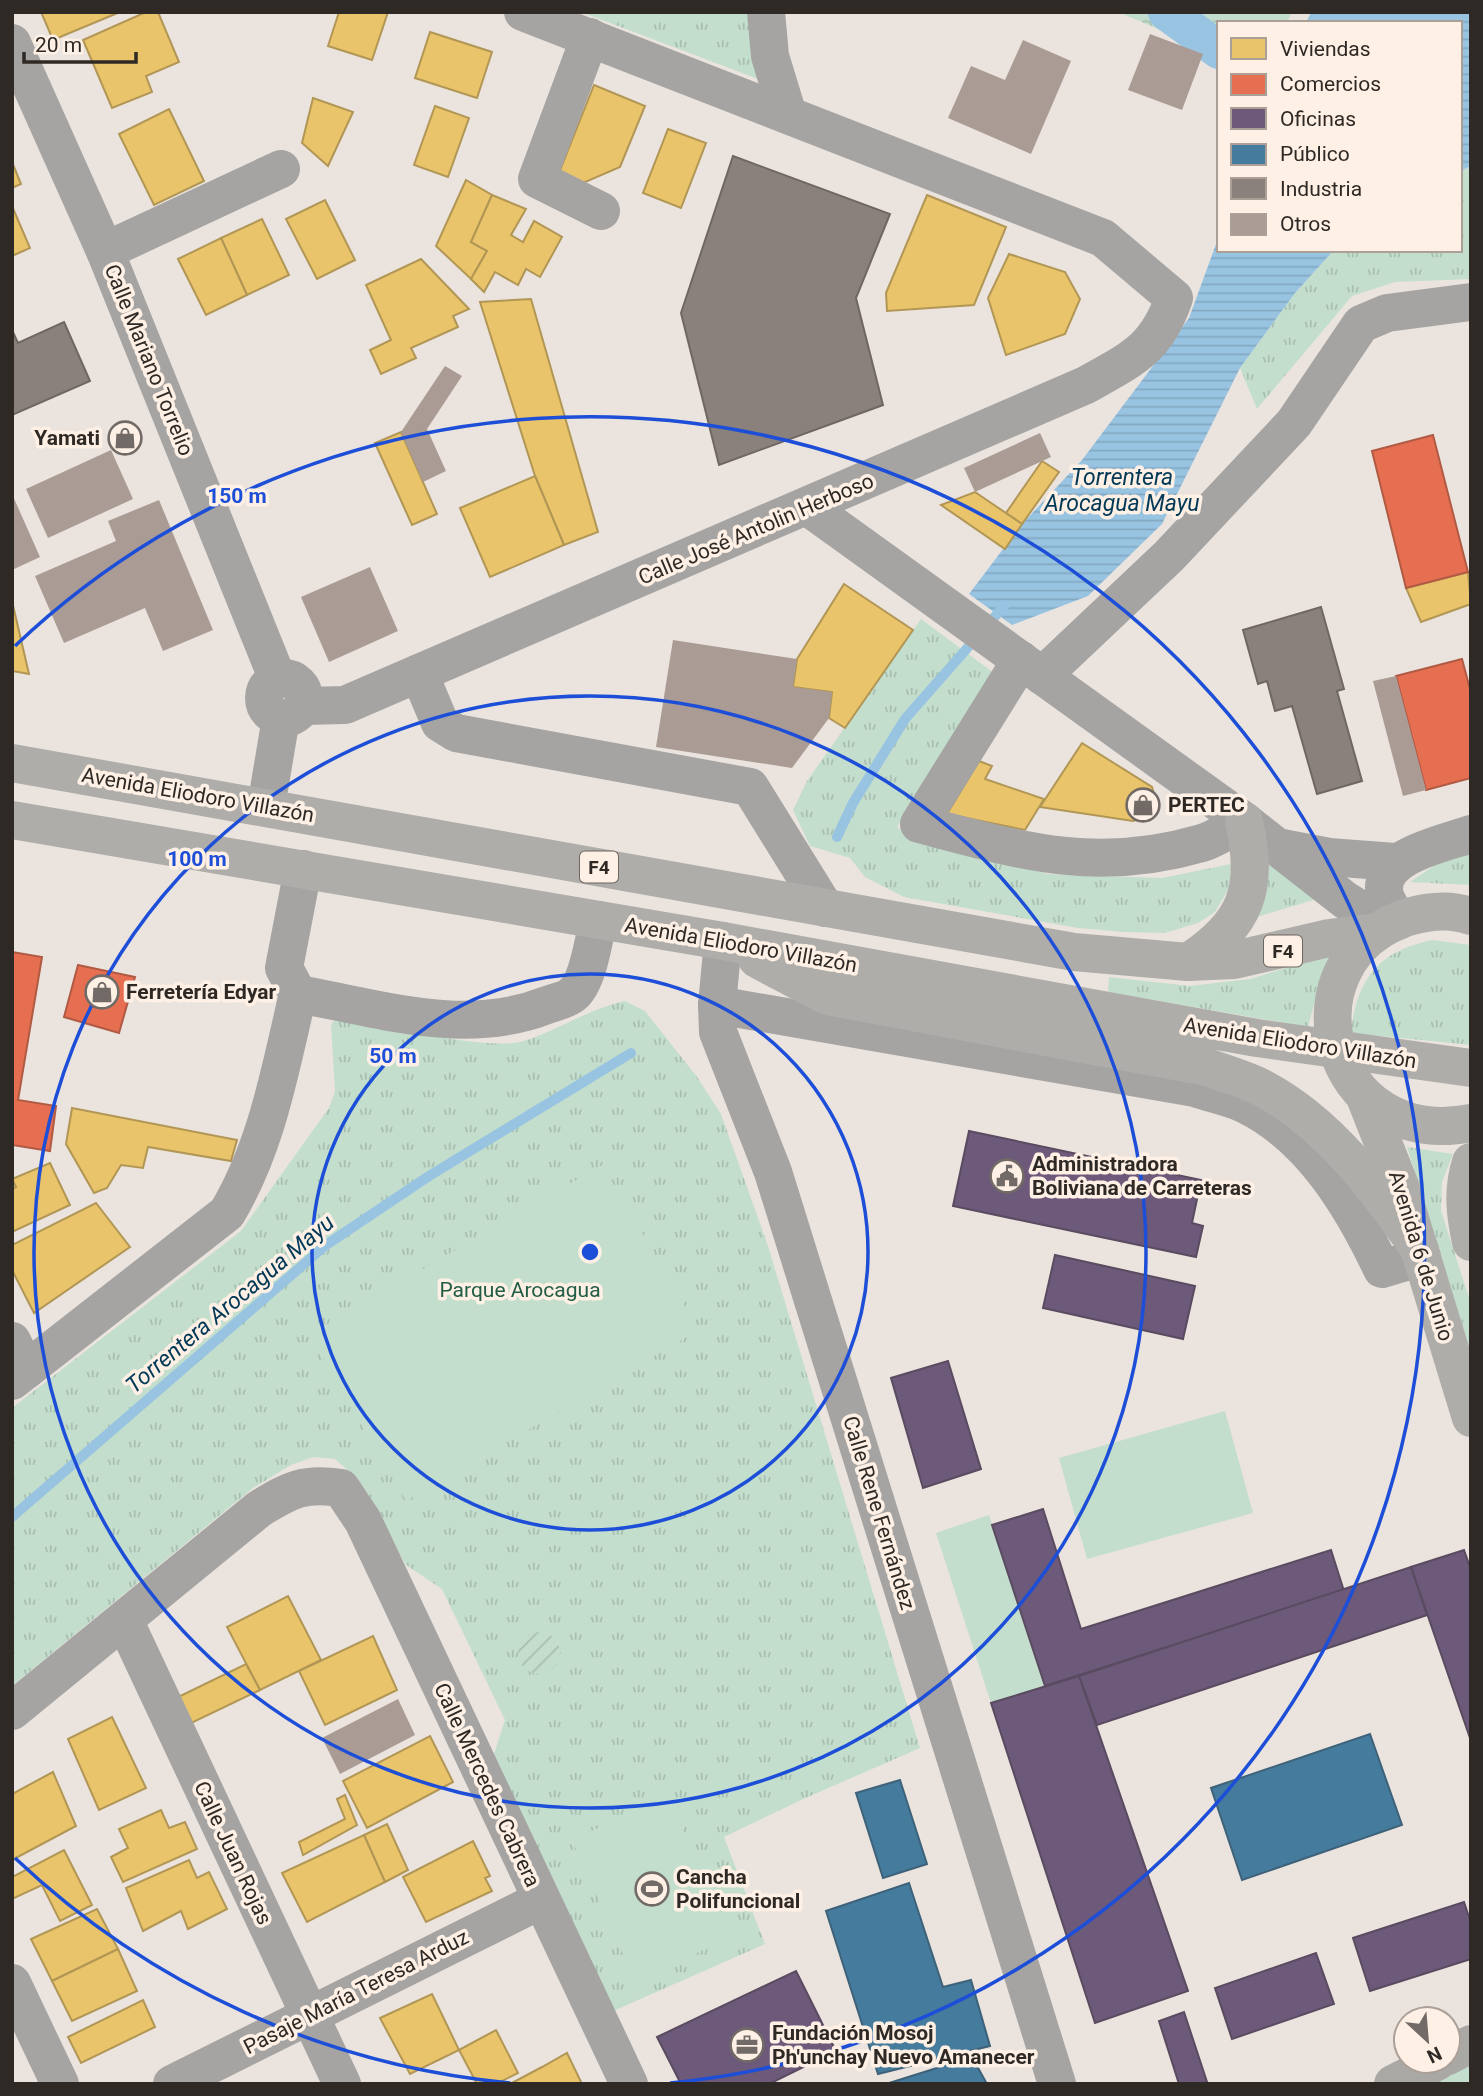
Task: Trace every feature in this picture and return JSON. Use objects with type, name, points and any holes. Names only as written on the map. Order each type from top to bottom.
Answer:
[{"type":"highway","name":"Avenida Eliodoro Villazón","points":[[12,764],[1074,952],[1188,962],[1234,960],[1387,926]]},
{"type":"highway","name":"Avenida Eliodoro Villazón","points":[[12,820],[723,941],[1256,1038],[1471,1068]]},
{"type":"highway","points":[[1188,962],[1223,937],[1244,908],[1251,870],[1244,821]]},
{"type":"highway","name":"F4","points":[[1387,926],[1420,913],[1443,911],[1471,916]]},
{"type":"highway","points":[[1387,926],[1353,957],[1338,988],[1333,1011],[1337,1049],[1350,1078],[1365,1097],[1404,1121],[1436,1128],[1471,1124]]},
{"type":"highway","points":[[723,941],[827,996],[1207,1067],[1261,1087],[1326,1134],[1394,1213],[1421,1254]]},
{"type":"highway","name":"Avenida 6 de Junio","points":[[1365,1097],[1400,1186],[1471,1418]]},
{"type":"highway","points":[[1471,1162],[1464,1186],[1465,1214],[1471,1242]]},
{"type":"main road","points":[[1393,2084],[1411,2075]]},
{"type":"street","points":[[523,12],[788,115]]},
{"type":"street","points":[[766,12],[770,56],[788,115]]},
{"type":"street","points":[[590,37],[537,179],[601,211]]},
{"type":"street","name":"Calle Mariano Torrelio","points":[[12,43],[105,251],[287,701]]},
{"type":"street","name":"Calle José Antolin Herboso","points":[[287,701],[345,705],[1086,385],[1138,355],[1164,327],[1174,298],[1103,238],[788,115]]},
{"type":"street","points":[[105,251],[281,169]]},
{"type":"street","points":[[1244,821],[1203,843],[1097,860],[1031,853],[919,824],[1020,660],[1168,556],[1294,424],[1361,324],[1387,313],[1471,302]]},
{"type":"street","points":[[808,507],[1244,821],[1345,900],[1387,926]]},
{"type":"street","points":[[419,673],[440,723],[456,733],[750,787],[825,908]]},
{"type":"street","points":[[266,807],[287,701]]},
{"type":"street","points":[[1277,847],[1329,857],[1395,862],[1471,834]]},
{"type":"street","points":[[1387,926],[1384,880],[1395,862]]},
{"type":"street","points":[[17,1364],[227,1213],[246,1180],[261,1143],[298,995],[284,968],[303,869]]},
{"type":"street","points":[[298,995],[444,1020],[491,1021],[522,1015],[573,995],[587,970],[598,920]]},
{"type":"street","name":"Calle Rene Fernández","points":[[723,941],[717,1006],[718,1032],[773,1172],[1057,2084]]},
{"type":"street","points":[[717,1006],[1195,1088],[1245,1105],[1287,1131],[1326,1174],[1367,1238],[1382,1269],[1421,1254]]},
{"type":"street","name":"Calle Mercedes Cabrera","points":[[125,1622],[259,1509],[295,1488],[323,1485],[341,1488],[363,1521],[629,2084]]},
{"type":"street","points":[[12,1711],[125,1622]]},
{"type":"street","name":"Calle Juan Rojas","points":[[125,1622],[342,2084]]},
{"type":"street","name":"Pasaje María Teresa Arduz","points":[[172,2084],[541,1900]]},
{"type":"street","points":[[12,1983],[60,2084]]},
{"type":"green space","points":[[581,12],[751,12],[758,79]]},
{"type":"green space","points":[[1118,12],[1292,12],[1288,21],[1217,21],[1217,54]]},
{"type":"green space","points":[[1471,166],[1471,279],[1395,282],[1352,296],[1257,409],[1240,368],[1295,293],[1332,252],[1462,252],[1462,170]]},
{"type":"green space","points":[[921,619],[998,676],[897,827],[909,835],[1048,874],[1162,878],[1231,864],[1229,888],[1215,912],[1198,923],[1165,933],[1078,928],[904,897],[865,877],[850,858],[810,846],[793,810],[807,781]]},
{"type":"green space","points":[[1471,850],[1471,885],[1410,882],[1447,857]]},
{"type":"green space","points":[[1264,859],[1317,899],[1250,919]]},
{"type":"green space","points":[[1432,940],[1471,945],[1471,1045],[1351,1033],[1358,997],[1374,970],[1398,952]]},
{"type":"green space","points":[[1337,952],[1317,993],[1308,1027],[1108,992],[1109,977],[1190,986],[1250,979]]},
{"type":"green space","name":"Parque Arocagua","points":[[625,1001],[645,1011],[697,1077],[721,1114],[768,1246],[920,1748],[724,1837],[765,1944],[611,2012],[494,1754],[505,1720],[442,1589],[406,1565],[354,1476],[335,1459],[313,1457],[291,1465],[253,1488],[12,1686],[12,1408],[241,1231],[329,1108],[335,1091],[331,1025],[337,1017],[460,1040],[508,1043],[524,1041],[599,1009]]},
{"type":"green space","points":[[1407,1147],[1453,1154],[1442,1182],[1441,1211],[1471,1304],[1471,1354]]},
{"type":"green space","points":[[602,1165],[699,1330],[406,1501],[309,1335]]},
{"type":"green space","points":[[1225,1411],[1253,1513],[1087,1559],[1059,1458]]},
{"type":"green space","points":[[989,1515],[1045,1686],[991,1703],[936,1533]]},
{"type":"green space","points":[[539,1632],[554,1638],[560,1653],[554,1668],[539,1674],[524,1668],[518,1653],[524,1638]]},
{"type":"green space","name":"Cancha Polifuncional","points":[[668,1796],[732,1937],[635,1981],[572,1840]]},
{"type":"green space","points":[[1471,2062],[1471,2084],[1428,2084],[1446,2075],[1462,2075],[1462,2067]]},
{"type":"water","points":[[1311,12],[1471,12],[1471,166],[1462,170],[1462,21],[1307,21]]},
{"type":"water","name":"Torrentera Arocagua Mayu","points":[[1217,241],[1217,252],[1332,252],[1295,293],[1240,368],[1162,524],[1088,596],[1012,625],[969,594],[1022,524],[1082,460],[1189,318]]},
{"type":"building: Viviendas","points":[[41,12],[120,12],[53,40]]},
{"type":"building: Viviendas","points":[[146,12],[158,12],[179,62],[146,76],[152,92],[112,108],[83,40]]},
{"type":"building: Viviendas","points":[[339,12],[388,12],[372,60],[328,46]]},
{"type":"building: Viviendas","points":[[430,32],[492,52],[477,98],[415,78]]},
{"type":"building: Viviendas","points":[[594,85],[645,106],[620,167],[583,183],[559,173]]},
{"type":"building: Viviendas","points":[[313,98],[353,112],[328,166],[302,143]]},
{"type":"building: Viviendas","points":[[435,106],[469,118],[448,177],[414,165]]},
{"type":"building: Viviendas","points":[[169,109],[204,181],[154,205],[119,134]]},
{"type":"building: Viviendas","points":[[668,129],[706,143],[681,208],[643,193]]},
{"type":"building: Viviendas","points":[[12,162],[21,184],[12,188]]},
{"type":"building: Viviendas","points":[[466,180],[492,195],[471,242],[487,251],[471,279],[436,246]]},
{"type":"building: Viviendas","points":[[492,195],[526,209],[511,235],[523,242],[534,221],[562,237],[540,277],[526,269],[518,285],[495,272],[484,292],[471,279],[487,251],[471,242]]},
{"type":"building: Viviendas","points":[[927,195],[1006,227],[974,305],[887,311],[886,293]]},
{"type":"building: Viviendas","points":[[325,200],[355,260],[317,279],[286,219]]},
{"type":"building: Viviendas","points":[[12,206],[30,248],[12,256]]},
{"type":"building: Viviendas","points":[[262,219],[289,275],[247,295],[221,238]]},
{"type":"building: Viviendas","points":[[221,238],[247,295],[206,315],[178,259]]},
{"type":"building: Viviendas","points":[[1009,254],[1065,272],[1080,299],[1065,334],[1006,355],[988,298]]},
{"type":"building: Viviendas","points":[[421,259],[469,309],[453,316],[458,327],[411,348],[416,358],[381,374],[370,350],[391,340],[366,285]]},
{"type":"building: Viviendas","points":[[531,299],[598,532],[564,545],[535,476],[480,302]]},
{"type":"building: Viviendas","points":[[401,432],[437,514],[412,525],[375,443]]},
{"type":"building: Viviendas","points":[[1042,461],[1059,472],[1022,524],[1006,513]]},
{"type":"building: Viviendas","points":[[535,476],[564,545],[490,577],[460,508]]},
{"type":"building: Viviendas","points":[[975,492],[1022,524],[1005,549],[941,505]]},
{"type":"building: Viviendas","points":[[1468,572],[1471,604],[1421,622],[1406,588]]},
{"type":"building: Viviendas","points":[[844,584],[913,630],[845,728],[829,718],[832,692],[793,687],[797,659]]},
{"type":"building: Viviendas","points":[[12,601],[29,674],[12,671]]},
{"type":"building: Viviendas","points":[[1082,743],[1152,787],[1156,801],[1151,814],[1133,821],[1040,807]]},
{"type":"building: Viviendas","points":[[979,761],[992,766],[985,779],[1044,799],[1025,830],[947,814]]},
{"type":"building: Viviendas","points":[[72,1108],[237,1140],[231,1161],[148,1147],[143,1168],[121,1165],[107,1188],[94,1193],[66,1144]]},
{"type":"building: Viviendas","points":[[50,1163],[70,1205],[12,1232],[12,1189],[16,1187],[12,1179]]},
{"type":"building: Viviendas","points":[[96,1203],[130,1247],[34,1313],[12,1270],[12,1245]]},
{"type":"building: Viviendas","points":[[288,1596],[321,1660],[260,1690],[227,1627]]},
{"type":"building: Viviendas","points":[[373,1636],[397,1690],[325,1725],[299,1671]]},
{"type":"building: Viviendas","points":[[246,1664],[260,1690],[185,1726],[172,1700]]},
{"type":"building: Viviendas","points":[[112,1717],[146,1788],[99,1810],[68,1739]]},
{"type":"building: Viviendas","points":[[430,1736],[453,1782],[367,1828],[343,1781]]},
{"type":"building: Viviendas","points":[[53,1772],[76,1826],[12,1860],[12,1794]]},
{"type":"building: Viviendas","points":[[345,1795],[357,1825],[303,1855],[299,1842],[345,1819],[337,1799]]},
{"type":"building: Viviendas","points":[[161,1810],[169,1828],[185,1822],[197,1849],[123,1882],[111,1857],[128,1848],[119,1829]]},
{"type":"building: Viviendas","points":[[387,1824],[408,1870],[385,1882],[364,1835]]},
{"type":"building: Viviendas","points":[[364,1835],[385,1882],[307,1922],[282,1873]]},
{"type":"building: Viviendas","points":[[473,1841],[490,1876],[485,1878],[492,1891],[426,1922],[403,1877]]},
{"type":"building: Viviendas","points":[[64,1850],[92,1905],[60,1921],[42,1885],[12,1899],[12,1877]]},
{"type":"building: Viviendas","points":[[189,1860],[197,1878],[209,1872],[227,1909],[188,1929],[181,1911],[143,1931],[126,1888]]},
{"type":"building: Viviendas","points":[[97,1909],[118,1949],[52,1981],[31,1939]]},
{"type":"building: Viviendas","points":[[118,1949],[137,1991],[72,2021],[52,1981]]},
{"type":"building: Viviendas","points":[[432,1994],[459,2050],[410,2074],[380,2018]]},
{"type":"building: Viviendas","points":[[143,2000],[155,2027],[81,2063],[68,2037]]},
{"type":"building: Viviendas","points":[[496,2030],[518,2073],[496,2084],[477,2084],[459,2050]]},
{"type":"building: Viviendas","points":[[567,2053],[582,2084],[510,2084],[542,2067]]},
{"type":"building: Comercios","points":[[1433,435],[1468,572],[1406,588],[1372,451]]},
{"type":"building: Comercios","points":[[1462,659],[1471,693],[1471,778],[1426,790],[1396,676]]},
{"type":"building: Comercios","points":[[12,952],[42,957],[18,1100],[56,1106],[50,1151],[12,1145]]},
{"type":"building: Comercios","points":[[78,965],[135,977],[119,1033],[64,1017]]},
{"type":"building: Oficinas","points":[[969,1131],[1201,1180],[1192,1223],[1203,1226],[1196,1257],[953,1206]]},
{"type":"building: Oficinas","points":[[1055,1255],[1195,1286],[1183,1339],[1043,1308]]},
{"type":"building: Oficinas","points":[[948,1361],[981,1469],[923,1488],[891,1378]]},
{"type":"building: Oficinas","points":[[1043,1509],[1081,1629],[1331,1550],[1344,1591],[1045,1686],[992,1525]]},
{"type":"building: Oficinas","points":[[1464,1550],[1471,1570],[1471,1741],[1411,1567]]},
{"type":"building: Oficinas","points":[[1411,1567],[1427,1615],[1097,1725],[1079,1676]]},
{"type":"building: Oficinas","points":[[1079,1676],[1188,1991],[1095,2023],[991,1703]]},
{"type":"building: Oficinas","points":[[1464,1902],[1471,1923],[1471,1959],[1370,1991],[1353,1938]]},
{"type":"building: Oficinas","points":[[1316,1953],[1334,2004],[1232,2039],[1215,1988]]},
{"type":"building: Oficinas","points":[[796,1971],[836,2051],[769,2084],[681,2084],[657,2037]]},
{"type":"building: Oficinas","points":[[1184,2012],[1207,2082],[1202,2084],[1179,2084],[1159,2021]]},
{"type":"building: Público","points":[[1370,1734],[1402,1825],[1242,1880],[1211,1788]]},
{"type":"building: Público","points":[[900,1780],[927,1864],[883,1878],[856,1793]]},
{"type":"building: Público","points":[[909,1883],[943,1987],[971,1980],[990,2046],[878,2074],[826,1911]]},
{"type":"building: Público","points":[[972,2057],[987,2084],[886,2084]]},
{"type":"building: Industria","points":[[733,156],[890,214],[856,298],[883,405],[719,465],[681,313]]},
{"type":"building: Industria","points":[[64,322],[90,381],[12,415],[12,330],[18,343]]},
{"type":"building: Industria","points":[[1321,607],[1344,689],[1337,691],[1362,781],[1317,794],[1292,706],[1275,711],[1267,681],[1258,684],[1243,630]]},
{"type":"building: Otros","points":[[1150,34],[1203,54],[1182,110],[1128,90]]},
{"type":"building: Otros","points":[[1023,40],[1071,61],[1031,154],[948,118],[971,66],[1005,80]]},
{"type":"building: Otros","points":[[445,366],[462,376],[427,429],[446,471],[423,482],[401,432]]},
{"type":"building: Otros","points":[[1040,433],[1051,457],[975,492],[964,468]]},
{"type":"building: Otros","points":[[111,450],[133,499],[48,538],[26,489]]},
{"type":"building: Otros","points":[[12,494],[40,557],[12,570]]},
{"type":"building: Otros","points":[[159,500],[213,630],[163,651],[145,608],[64,643],[35,576],[116,541],[108,521]]},
{"type":"building: Otros","points":[[370,567],[398,631],[329,662],[301,597]]},
{"type":"building: Otros","points":[[673,640],[797,659],[793,687],[832,692],[829,718],[792,768],[656,747]]},
{"type":"building: Otros","points":[[1396,676],[1426,790],[1403,796],[1373,681]]},
{"type":"building: Otros","points":[[398,1699],[415,1735],[340,1774],[322,1738]]},
{"type":"waterway","points":[[1167,12],[1217,49]]},
{"type":"waterway","name":"Torrentera Arocagua Mayu","points":[[837,837],[853,803],[905,719],[1005,605]]},
{"type":"waterway","name":"Torrentera Arocagua Mayu","points":[[12,1517],[326,1245],[429,1176],[631,1053]]},
{"type":"place","name":"Yamati","points":[[125,438]]},
{"type":"place","name":"PERTEC","points":[[1143,805]]},
{"type":"place","name":"Ferretería Edyar","points":[[102,992]]},
{"type":"place","name":"Administradora Boliviana de Carreteras","points":[[1007,1176]]},
{"type":"place","name":"Cancha Polifuncional","points":[[652,1889]]},
{"type":"place","name":"Fundación Mosoj Ph'unchay Nuevo Amanecer","points":[[747,2045]]}]
